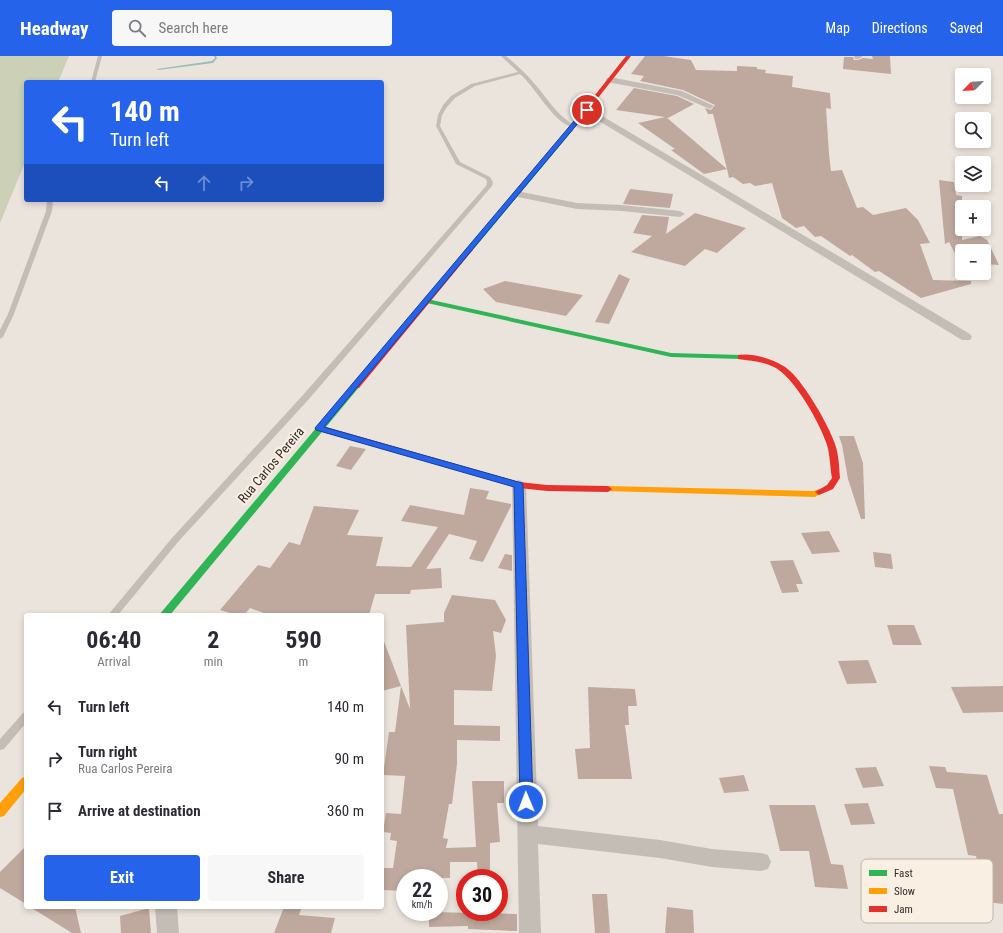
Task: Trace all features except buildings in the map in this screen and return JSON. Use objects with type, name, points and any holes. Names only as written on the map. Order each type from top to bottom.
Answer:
[{"type":"main road","name":"Rua Carlos Pereira","points":[[166,613],[319,428],[587,110],[629,56]]},
{"type":"main road","points":[[319,428],[519,485],[547,488],[696,490],[815,494],[830,487],[836,478],[831,445],[823,426],[793,379],[786,371],[770,362],[761,359],[743,357],[685,356],[665,354],[427,301]]},
{"type":"main road","points":[[0,812],[24,783]]},
{"type":"street","points":[[610,80],[679,93],[710,106]]},
{"type":"street","points":[[587,110],[966,337]]},
{"type":"street","points":[[517,194],[577,206],[622,208],[680,214]]},
{"type":"street","points":[[519,485],[530,933]]},
{"type":"street","points":[[527,834],[660,849],[712,858],[761,862]]},
{"type":"street","points":[[166,909],[168,933]]},
{"type":"lane","points":[[94,80],[100,56]]},
{"type":"lane","points":[[503,56],[532,81],[560,119],[572,126]]},
{"type":"lane","points":[[115,613],[175,540],[306,397],[488,186],[490,182],[488,178],[458,163],[450,147],[440,134],[438,126],[440,115],[445,106],[462,91],[473,85],[521,72]]},
{"type":"lane","points":[[0,337],[11,314],[49,211],[50,202]]},
{"type":"lane","points":[[0,746],[24,718]]},
{"type":"green space","points":[[0,56],[69,56],[59,80],[24,80],[24,165],[0,223]]},
{"type":"waterway","points":[[158,69],[213,62],[216,58],[215,56]]},
{"type":"traffic: fast","points":[[470,250],[570,130]]},
{"type":"traffic: fast","points":[[427,301],[671,355],[741,357]]},
{"type":"traffic: fast","points":[[166,613],[356,386]]},
{"type":"traffic: slow","points":[[608,489],[815,494],[819,492]]},
{"type":"traffic: slow","points":[[0,812],[24,783]]},
{"type":"traffic: jam","points":[[570,130],[629,56]]},
{"type":"traffic: jam","points":[[356,386],[470,250]]},
{"type":"traffic: jam","points":[[741,357],[765,361],[782,368],[798,385],[818,418],[831,445],[836,478],[830,487],[819,492]]},
{"type":"traffic: jam","points":[[319,428],[519,485],[547,488],[608,489]]},
{"type":"route","points":[[526,802],[519,485],[319,428],[587,110]]}]
